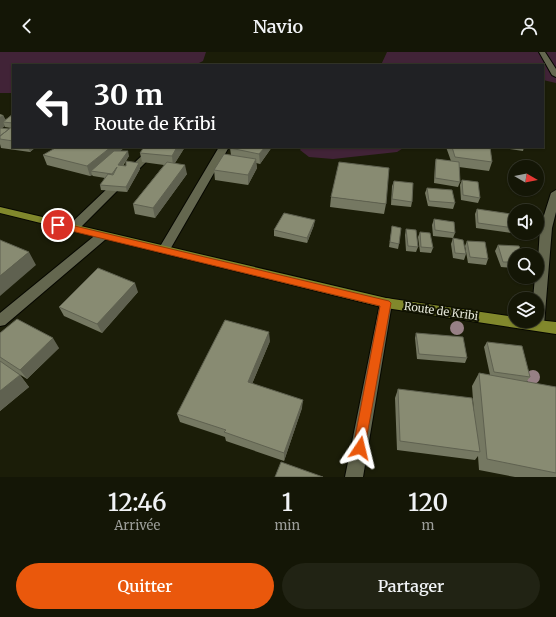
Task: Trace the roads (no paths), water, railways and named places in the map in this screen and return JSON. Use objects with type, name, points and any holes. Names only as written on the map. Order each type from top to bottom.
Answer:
[{"type":"main road","name":"Route de Kribi","points":[[0,210],[102,236],[386,303],[508,321]]},
{"type":"main road","name":"Route de Kribi","points":[[544,326],[556,328]]},
{"type":"street","points":[[542,52],[556,75]]},
{"type":"street","points":[[73,228],[155,148]]},
{"type":"street","points":[[164,250],[223,148]]},
{"type":"street","points":[[540,292],[546,228],[556,193]]},
{"type":"street","points":[[0,321],[102,236]]},
{"type":"street","points":[[354,477],[386,303]]}]
